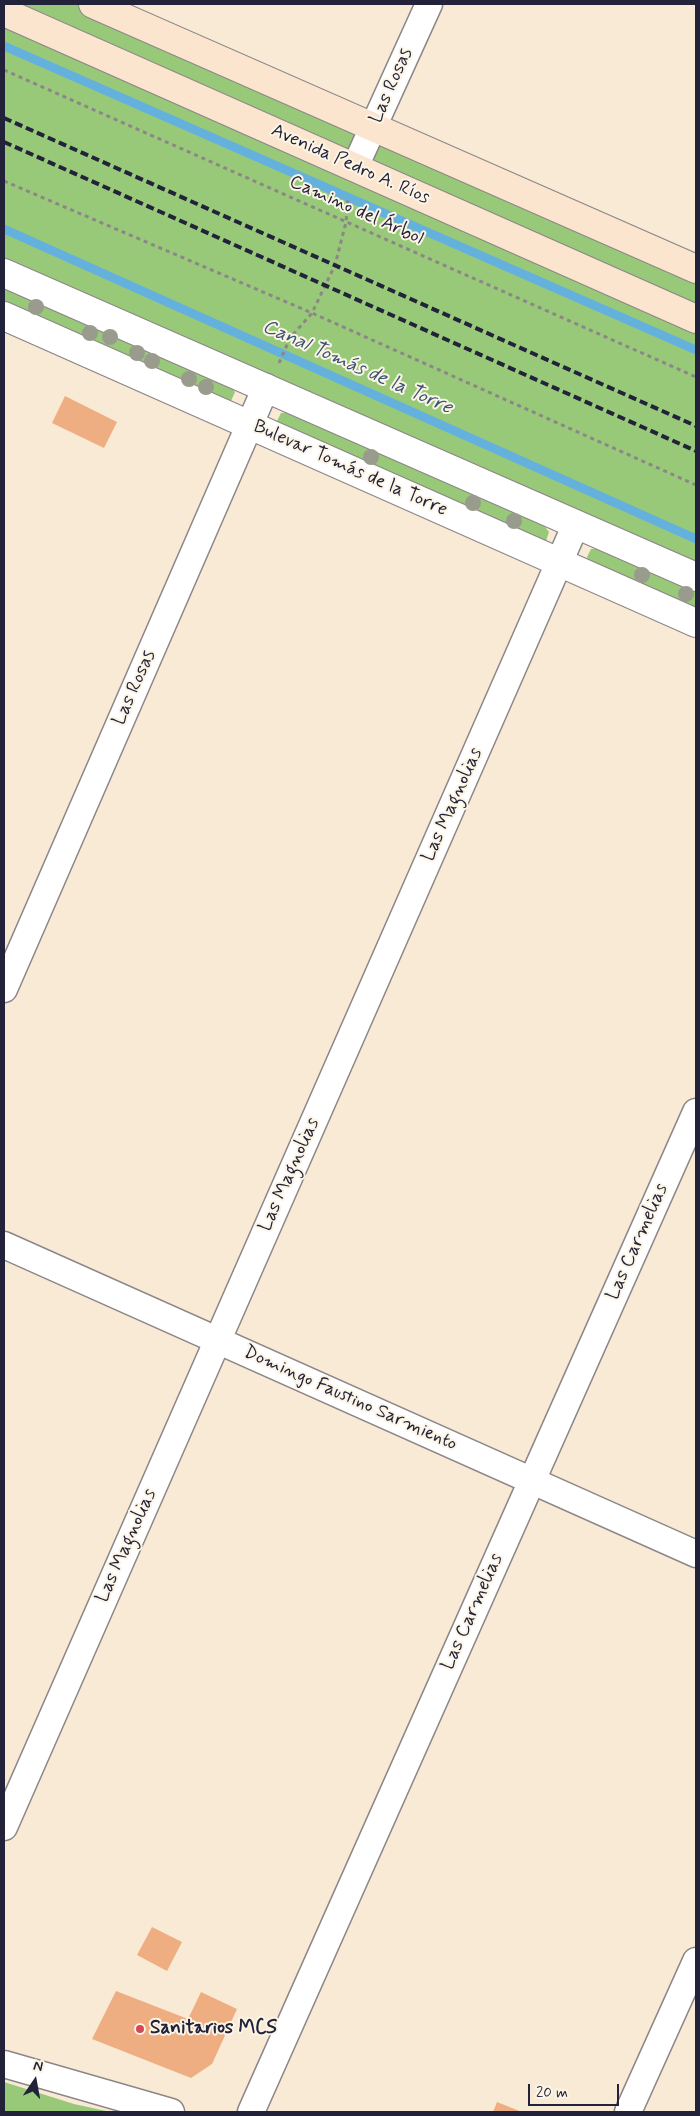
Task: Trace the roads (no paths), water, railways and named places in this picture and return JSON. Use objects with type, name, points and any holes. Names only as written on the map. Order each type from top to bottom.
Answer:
[{"type":"main road","points":[[92,4],[696,269]]},
{"type":"main road","name":"Avenida Pedro A. Ríos","points":[[4,12],[696,319]]},
{"type":"street","name":"Las Rosas","points":[[355,168],[429,4]]},
{"type":"street","points":[[4,273],[272,376],[576,524],[696,577]]},
{"type":"street","name":"Bulevar Tomás de la Torre","points":[[4,316],[696,623]]},
{"type":"street","name":"Las Rosas","points":[[4,989],[272,376]]},
{"type":"street","name":"Las Magnolias","points":[[4,1827],[576,524]]},
{"type":"street","name":"Las Carmelias","points":[[251,2112],[696,1112]]},
{"type":"street","name":"Domingo Faustino Sarmiento","points":[[4,1244],[696,1554]]},
{"type":"street","points":[[628,2112],[696,1961]]},
{"type":"street","points":[[4,2064],[171,2112]]},
{"type":"waterway","points":[[4,46],[696,350]]},
{"type":"waterway","name":"Canal Tomás de la Torre","points":[[4,229],[696,539]]},
{"type":"railway","points":[[4,118],[696,426]]},
{"type":"railway","points":[[4,142],[696,451]]},
{"type":"place","name":"Sanitarios MCS","points":[[140,2029]]}]
